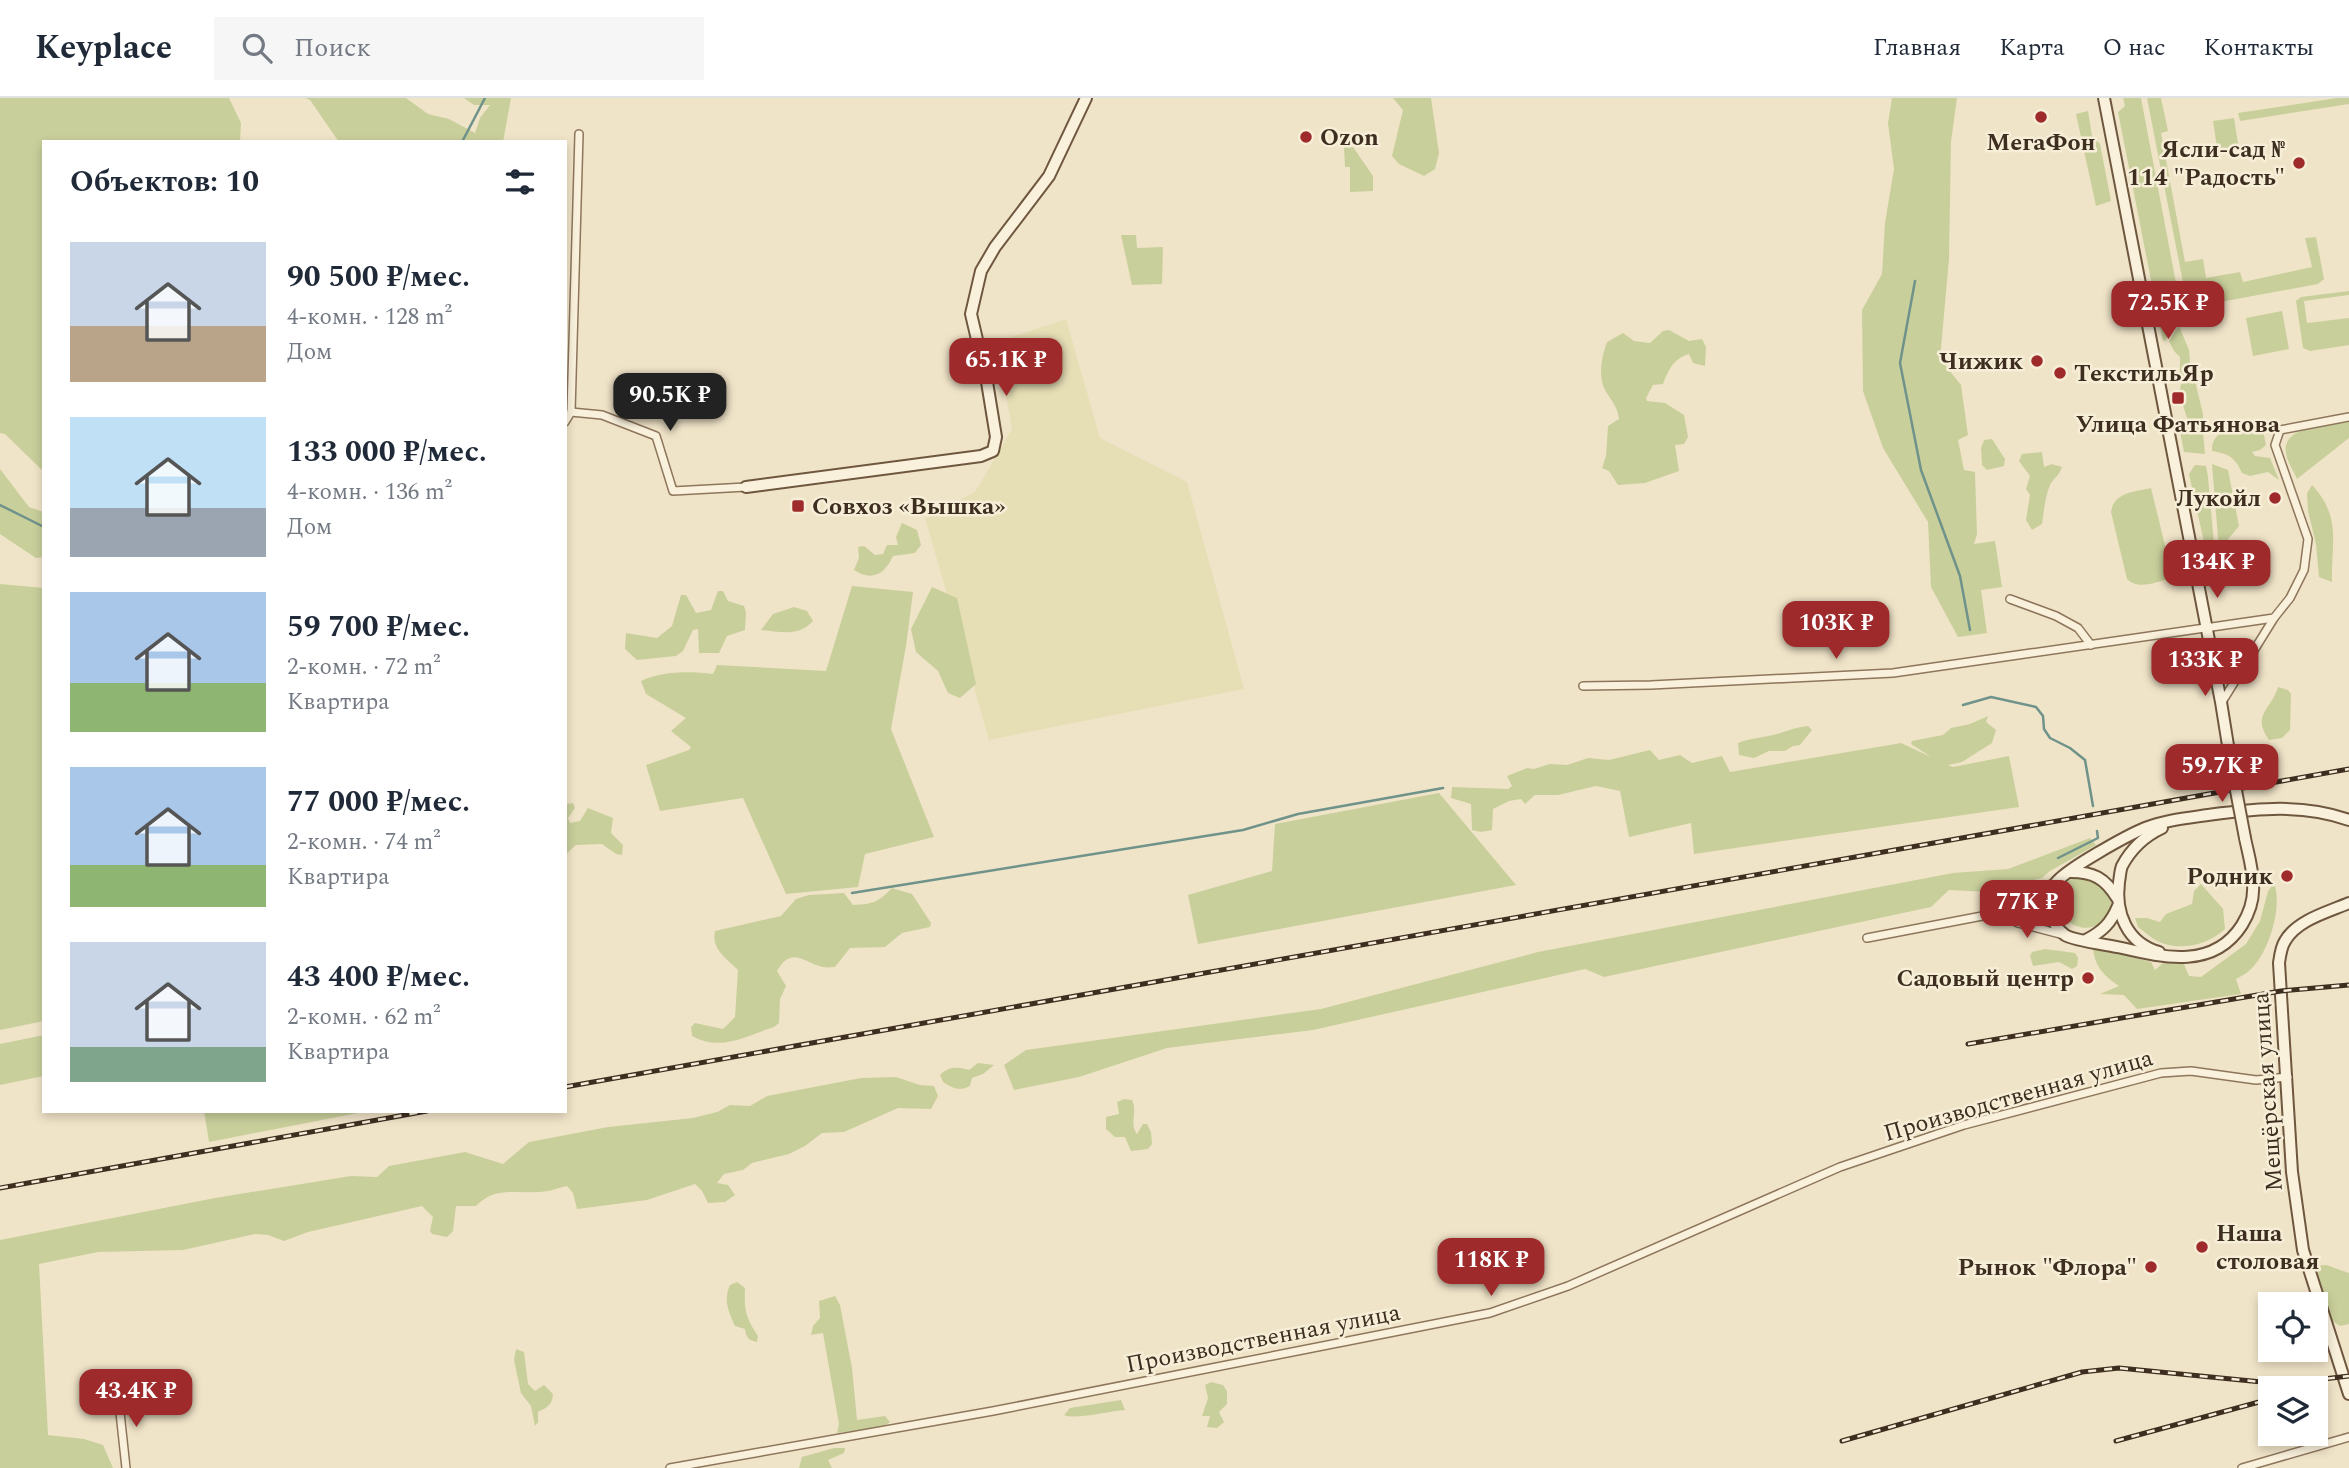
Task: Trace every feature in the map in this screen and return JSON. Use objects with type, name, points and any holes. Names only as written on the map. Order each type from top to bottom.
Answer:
[{"type":"main road","points":[[746,487],[981,456],[993,451],[996,438],[987,382],[971,314],[981,271],[995,247],[1049,176],[1086,98]]},
{"type":"main road","points":[[2104,98],[2221,702],[2231,764],[2245,838],[2253,882],[2253,900],[2237,932],[2218,949],[2199,957],[2180,958],[2151,955],[2066,936],[2054,923],[2049,910],[2050,897],[2056,882],[2068,872],[2146,828],[2180,819],[2264,808],[2331,814],[2349,820]]},
{"type":"main road","points":[[2086,940],[2102,932],[2112,919],[2121,868],[2134,848],[2152,832],[2180,819]]},
{"type":"main road","points":[[2068,872],[2096,874],[2110,886],[2121,919],[2135,939],[2153,950],[2180,958]]},
{"type":"main road","name":"Мещёрская улица","points":[[2349,902],[2301,925],[2283,943],[2279,963],[2293,1180],[2303,1250],[2349,1394]]},
{"type":"street","points":[[567,418],[570,412],[579,134]]},
{"type":"street","points":[[570,412],[603,415],[656,436],[673,491],[746,487]]},
{"type":"street","points":[[2221,702],[2274,618],[2290,598],[2304,570],[2308,540],[2276,445],[2280,430],[2349,417]]},
{"type":"street","points":[[2010,599],[2078,628],[2091,645]]},
{"type":"street","points":[[1583,685],[1651,685],[1893,673],[2274,618]]},
{"type":"street","points":[[1867,938],[1998,913],[2056,882]]},
{"type":"street","points":[[1998,913],[2018,923],[2066,936]]},
{"type":"street","name":"Производственная улица","points":[[670,1468],[993,1411],[1490,1313],[1568,1286],[1840,1167],[1964,1125],[2161,1073],[2191,1071],[2256,1080],[2288,1077]]},
{"type":"street","points":[[118,1394],[126,1468]]},
{"type":"street","points":[[2242,1468],[2349,1437]]},
{"type":"shaded area","points":[[1066,319],[1100,438],[1187,482],[1244,689],[989,740],[925,518],[975,492],[1012,429],[996,342]]},
{"type":"green space","points":[[0,98],[229,98],[241,123],[240,140],[42,140],[42,470],[5,434],[0,433]]},
{"type":"green space","points":[[305,98],[406,98],[428,114],[449,119],[475,133],[480,118],[490,105],[474,105],[464,98],[511,98],[503,140],[338,140],[310,100]]},
{"type":"green space","points":[[1393,98],[1431,98],[1439,153],[1435,169],[1424,176],[1399,164],[1392,156],[1403,110]]},
{"type":"green space","points":[[1892,98],[1957,98],[1951,142],[1949,259],[1940,359],[1961,385],[1968,435],[1958,440],[1964,470],[1975,472],[1977,534],[1974,544],[1995,541],[2002,587],[1981,590],[1987,633],[1958,637],[1931,587],[1928,522],[1883,448],[1863,391],[1862,310],[1882,274],[1885,223],[1894,169],[1888,123]]},
{"type":"green space","points":[[2123,98],[2141,98],[2181,310],[2163,341],[2118,112],[2125,106]]},
{"type":"green space","points":[[2147,98],[2161,98],[2168,131],[2161,133],[2185,262],[2203,259],[2206,278],[2240,272],[2243,282],[2312,267],[2305,238],[2316,237],[2324,279],[2318,284],[2188,308]]},
{"type":"green space","points":[[2349,98],[2349,104],[2240,121],[2238,113]]},
{"type":"green space","points":[[2088,111],[2092,136],[2100,144],[2111,201],[2096,206],[2076,114]]},
{"type":"green space","points":[[2234,118],[2239,150],[2218,154],[2213,121]]},
{"type":"green space","points":[[1344,147],[1353,147],[1373,176],[1373,191],[1350,192],[1350,167],[1345,167]]},
{"type":"green space","points":[[1121,235],[1136,235],[1137,248],[1163,247],[1162,284],[1132,285]]},
{"type":"green space","points":[[2349,291],[2349,295],[2304,301],[2307,323],[2349,318],[2349,345],[2310,351],[2303,348],[2296,301],[2301,297]]},
{"type":"green space","points":[[2282,311],[2289,349],[2253,356],[2246,318]]},
{"type":"green space","points":[[2179,326],[2189,350],[2191,375],[2203,414],[2203,429],[2197,429],[2188,421],[2179,393],[2182,381],[2180,357],[2169,341]]},
{"type":"green space","points":[[1669,330],[1689,341],[1702,339],[1706,347],[1705,366],[1693,363],[1689,354],[1684,356],[1672,365],[1663,384],[1653,385],[1646,398],[1647,401],[1665,403],[1684,415],[1688,437],[1684,444],[1675,445],[1679,471],[1645,483],[1618,485],[1609,471],[1602,468],[1606,456],[1608,426],[1619,419],[1602,382],[1601,365],[1605,347],[1607,342],[1623,333],[1634,341],[1650,343],[1663,331]]},
{"type":"green space","points":[[2184,419],[2193,432],[2203,432],[2205,454],[2184,452],[2178,420]]},
{"type":"green space","points":[[2349,422],[2349,438],[2297,479],[2286,453],[2286,444],[2291,437],[2308,428]]},
{"type":"green space","points":[[2254,424],[2264,435],[2266,445],[2252,452],[2255,456],[2270,458],[2279,480],[2268,472],[2250,476],[2242,473],[2231,457],[2212,451],[2213,443],[2220,433]]},
{"type":"green space","points":[[1992,439],[2005,459],[2004,466],[1987,470],[1982,465],[1981,448],[1984,440]]},
{"type":"green space","points":[[2042,452],[2044,467],[2052,464],[2062,467],[2048,490],[2042,524],[2032,530],[2026,520],[2030,495],[2026,489],[2030,476],[2019,461],[2022,454]]},
{"type":"green space","points":[[2212,464],[2228,470],[2239,526],[2219,550]]},
{"type":"green space","points":[[2195,465],[2206,466],[2208,477],[2215,555],[2209,558],[2189,474]]},
{"type":"green space","points":[[0,469],[29,507],[42,511],[42,557],[36,558],[0,534]]},
{"type":"green space","points":[[2312,485],[2328,508],[2331,519],[2332,582],[2319,577],[2316,544],[2308,511],[2307,493]]},
{"type":"green space","points":[[2151,488],[2173,578],[2137,584],[2127,579],[2111,512],[2120,497]]},
{"type":"green space","points":[[902,523],[917,530],[921,545],[915,553],[893,556],[882,572],[872,576],[854,570],[859,558],[858,547],[864,546],[875,555],[883,554],[887,545],[898,545],[896,537]]},
{"type":"green space","points":[[0,584],[42,588],[42,1021],[0,1030]]},
{"type":"green space","points":[[852,586],[913,592],[891,729],[934,837],[865,854],[858,887],[786,894],[743,798],[660,811],[646,765],[691,747],[671,731],[686,718],[646,694],[641,681],[676,673],[713,674],[717,665],[826,671]]},
{"type":"green space","points":[[932,587],[957,598],[976,684],[960,698],[948,693],[938,671],[916,652],[911,629]]},
{"type":"green space","points":[[718,591],[723,591],[728,601],[744,606],[746,613],[745,630],[727,636],[719,653],[699,653],[698,629],[693,630],[683,651],[676,656],[637,660],[625,649],[626,633],[657,638],[672,626],[681,595],[686,595],[696,613],[711,610]]},
{"type":"green space","points":[[794,607],[807,611],[813,621],[808,626],[795,631],[761,630],[773,614]]},
{"type":"green space","points":[[2278,687],[2291,694],[2290,730],[2282,738],[2269,740],[2262,718]]},
{"type":"green space","points":[[1988,716],[1986,722],[1996,730],[1992,743],[1962,762],[1948,765],[1953,767],[2009,756],[2019,807],[1694,854],[1691,823],[1629,837],[1620,791],[1596,786],[1558,795],[1535,795],[1525,804],[1521,799],[1509,801],[1493,809],[1492,830],[1481,832],[1472,830],[1471,804],[1451,798],[1452,787],[1508,789],[1512,786],[1507,776],[1527,768],[1534,769],[1550,764],[1567,765],[1588,758],[1609,760],[1650,750],[1659,760],[1680,755],[1692,763],[1722,756],[1730,772],[1901,743],[1931,757],[1911,744],[1912,741],[1943,735],[1951,728]]},
{"type":"green space","points":[[1808,726],[1812,730],[1800,745],[1785,751],[1769,751],[1754,758],[1739,755],[1738,743]]},
{"type":"green space","points":[[1439,793],[1516,885],[1198,944],[1188,895],[1272,871],[1275,824]]},
{"type":"green space","points":[[573,803],[575,808],[568,818],[570,823],[580,821],[588,808],[613,818],[611,833],[623,845],[622,855],[602,844],[576,845],[567,853],[567,804]]},
{"type":"green space","points":[[2090,838],[2096,845],[2042,878],[1988,892],[1949,890],[1931,907],[1604,977],[1585,969],[1313,1030],[1167,1048],[1079,1077],[1014,1090],[1004,1065],[1026,1050],[1321,1009],[1538,952],[1953,873],[2008,869]]},
{"type":"green space","points":[[2085,875],[2110,890],[2111,906],[2098,925],[2088,928],[2069,922],[2063,913],[2061,900],[2065,884],[2074,877]]},
{"type":"green space","points":[[2274,883],[2277,904],[2273,929],[2257,962],[2236,979],[2241,994],[2137,1009],[2124,995],[2100,994],[2119,986],[2101,970],[2095,960],[2093,947],[2151,962],[2155,970],[2163,963],[2184,964],[2189,976],[2201,977],[2246,944],[2260,921],[2268,891]]},
{"type":"green space","points":[[2201,884],[2223,909],[2225,929],[2219,934],[2195,945],[2178,946],[2159,942],[2138,927],[2135,918],[2160,922],[2166,914],[2192,904],[2194,891]]},
{"type":"green space","points":[[892,888],[912,894],[931,923],[930,927],[902,933],[885,947],[850,948],[835,967],[823,967],[793,957],[788,959],[777,971],[786,986],[780,999],[779,1023],[723,1043],[703,1041],[692,1036],[691,1027],[695,1023],[723,1029],[735,1017],[738,970],[717,948],[715,931],[781,916],[796,899],[809,895],[844,893],[853,905],[860,905],[875,901]]},
{"type":"green space","points":[[2045,949],[2075,953],[2078,958],[2077,966],[2072,969],[2059,962],[2033,966],[2030,956],[2032,952]]},
{"type":"green space","points":[[42,1035],[42,1076],[0,1085],[0,1044]]},
{"type":"green space","points":[[978,1063],[994,1065],[983,1074],[972,1078],[970,1086],[966,1088],[950,1086],[943,1082],[940,1075],[954,1068],[969,1070]]},
{"type":"green space","points":[[896,1077],[920,1085],[934,1086],[938,1096],[931,1109],[898,1108],[844,1132],[822,1133],[789,1154],[752,1163],[743,1170],[724,1174],[717,1183],[728,1185],[735,1195],[725,1202],[708,1203],[695,1184],[647,1200],[577,1209],[573,1193],[567,1186],[542,1192],[498,1193],[476,1206],[456,1206],[453,1231],[447,1237],[432,1234],[430,1231],[433,1217],[422,1206],[308,1232],[284,1241],[255,1234],[183,1250],[98,1252],[39,1264],[48,1435],[84,1439],[103,1445],[113,1468],[0,1468],[0,1240],[215,1198],[351,1176],[377,1177],[389,1166],[465,1152],[503,1164],[529,1142],[608,1127],[693,1118],[717,1112],[730,1105],[750,1106],[767,1096],[861,1078]]},
{"type":"green space","points":[[1132,1100],[1134,1104],[1134,1126],[1137,1134],[1143,1124],[1147,1124],[1151,1132],[1152,1144],[1148,1149],[1131,1151],[1125,1137],[1115,1137],[1106,1129],[1106,1117],[1119,1114],[1117,1102]]},
{"type":"green space","points":[[204,1113],[358,1113],[209,1142]]},
{"type":"green space","points":[[2326,1265],[2349,1273],[2349,1324],[2340,1326],[2331,1320],[2328,1292],[2322,1292],[2315,1271],[2317,1266]]},
{"type":"green space","points":[[737,1282],[745,1288],[747,1314],[758,1336],[757,1342],[748,1338],[745,1329],[735,1326],[729,1311],[728,1290],[730,1285]]},
{"type":"green space","points":[[835,1296],[840,1305],[852,1368],[857,1420],[885,1416],[890,1422],[883,1427],[837,1433],[839,1424],[823,1333],[811,1335],[813,1326],[820,1318],[819,1301]]},
{"type":"green space","points":[[516,1349],[524,1352],[528,1384],[535,1391],[544,1385],[553,1394],[549,1405],[538,1412],[535,1426],[531,1406],[521,1393],[514,1360]]},
{"type":"green space","points":[[1211,1382],[1223,1385],[1227,1391],[1227,1404],[1219,1412],[1224,1422],[1217,1428],[1207,1427],[1210,1416],[1202,1416],[1208,1398],[1205,1385]]},
{"type":"green space","points":[[1121,1400],[1125,1410],[1084,1416],[1064,1415],[1070,1408]]},
{"type":"green space","points":[[834,1448],[845,1448],[844,1453],[828,1460],[832,1468],[799,1468],[802,1457]]},
{"type":"waterway","points":[[463,140],[485,98]]},
{"type":"waterway","points":[[1915,281],[1900,363],[1921,470],[1960,576],[1970,630]]},
{"type":"waterway","points":[[0,505],[42,526]]},
{"type":"waterway","points":[[1963,705],[1991,697],[2036,707],[2043,716],[2044,729],[2050,738],[2070,748],[2085,760],[2093,806]]},
{"type":"waterway","points":[[852,893],[1243,830],[1298,814],[1443,788]]},
{"type":"waterway","points":[[2058,858],[2098,838],[2097,831]]},
{"type":"railway","points":[[567,1087],[2349,769]]},
{"type":"railway","points":[[1968,1044],[2281,991],[2349,985]]},
{"type":"railway","points":[[0,1188],[416,1113]]},
{"type":"railway","points":[[1842,1441],[2082,1372],[2119,1368],[2282,1384],[2349,1376]]},
{"type":"railway","points":[[2116,1441],[2258,1402]]},
{"type":"place","name":"МегаФон","points":[[2041,117]]},
{"type":"place","name":"Ozon","points":[[1306,137]]},
{"type":"place","name":"Ясли-сад № 114 \"Радость\"","points":[[2299,163]]},
{"type":"place","name":"Чижик","points":[[2037,361]]},
{"type":"place","name":"ТекстильЯр","points":[[2060,373]]},
{"type":"place","name":"Улица Фатьянова","points":[[2178,398]]},
{"type":"place","name":"Лукойл","points":[[2275,498]]},
{"type":"place","name":"Совхоз «Вышка»","points":[[798,506]]},
{"type":"place","name":"Родник","points":[[2287,876]]},
{"type":"place","name":"Садовый центр","points":[[2088,978]]},
{"type":"place","name":"Наша столовая","points":[[2202,1247]]},
{"type":"place","name":"Рынок \"Флора\"","points":[[2151,1267]]}]
